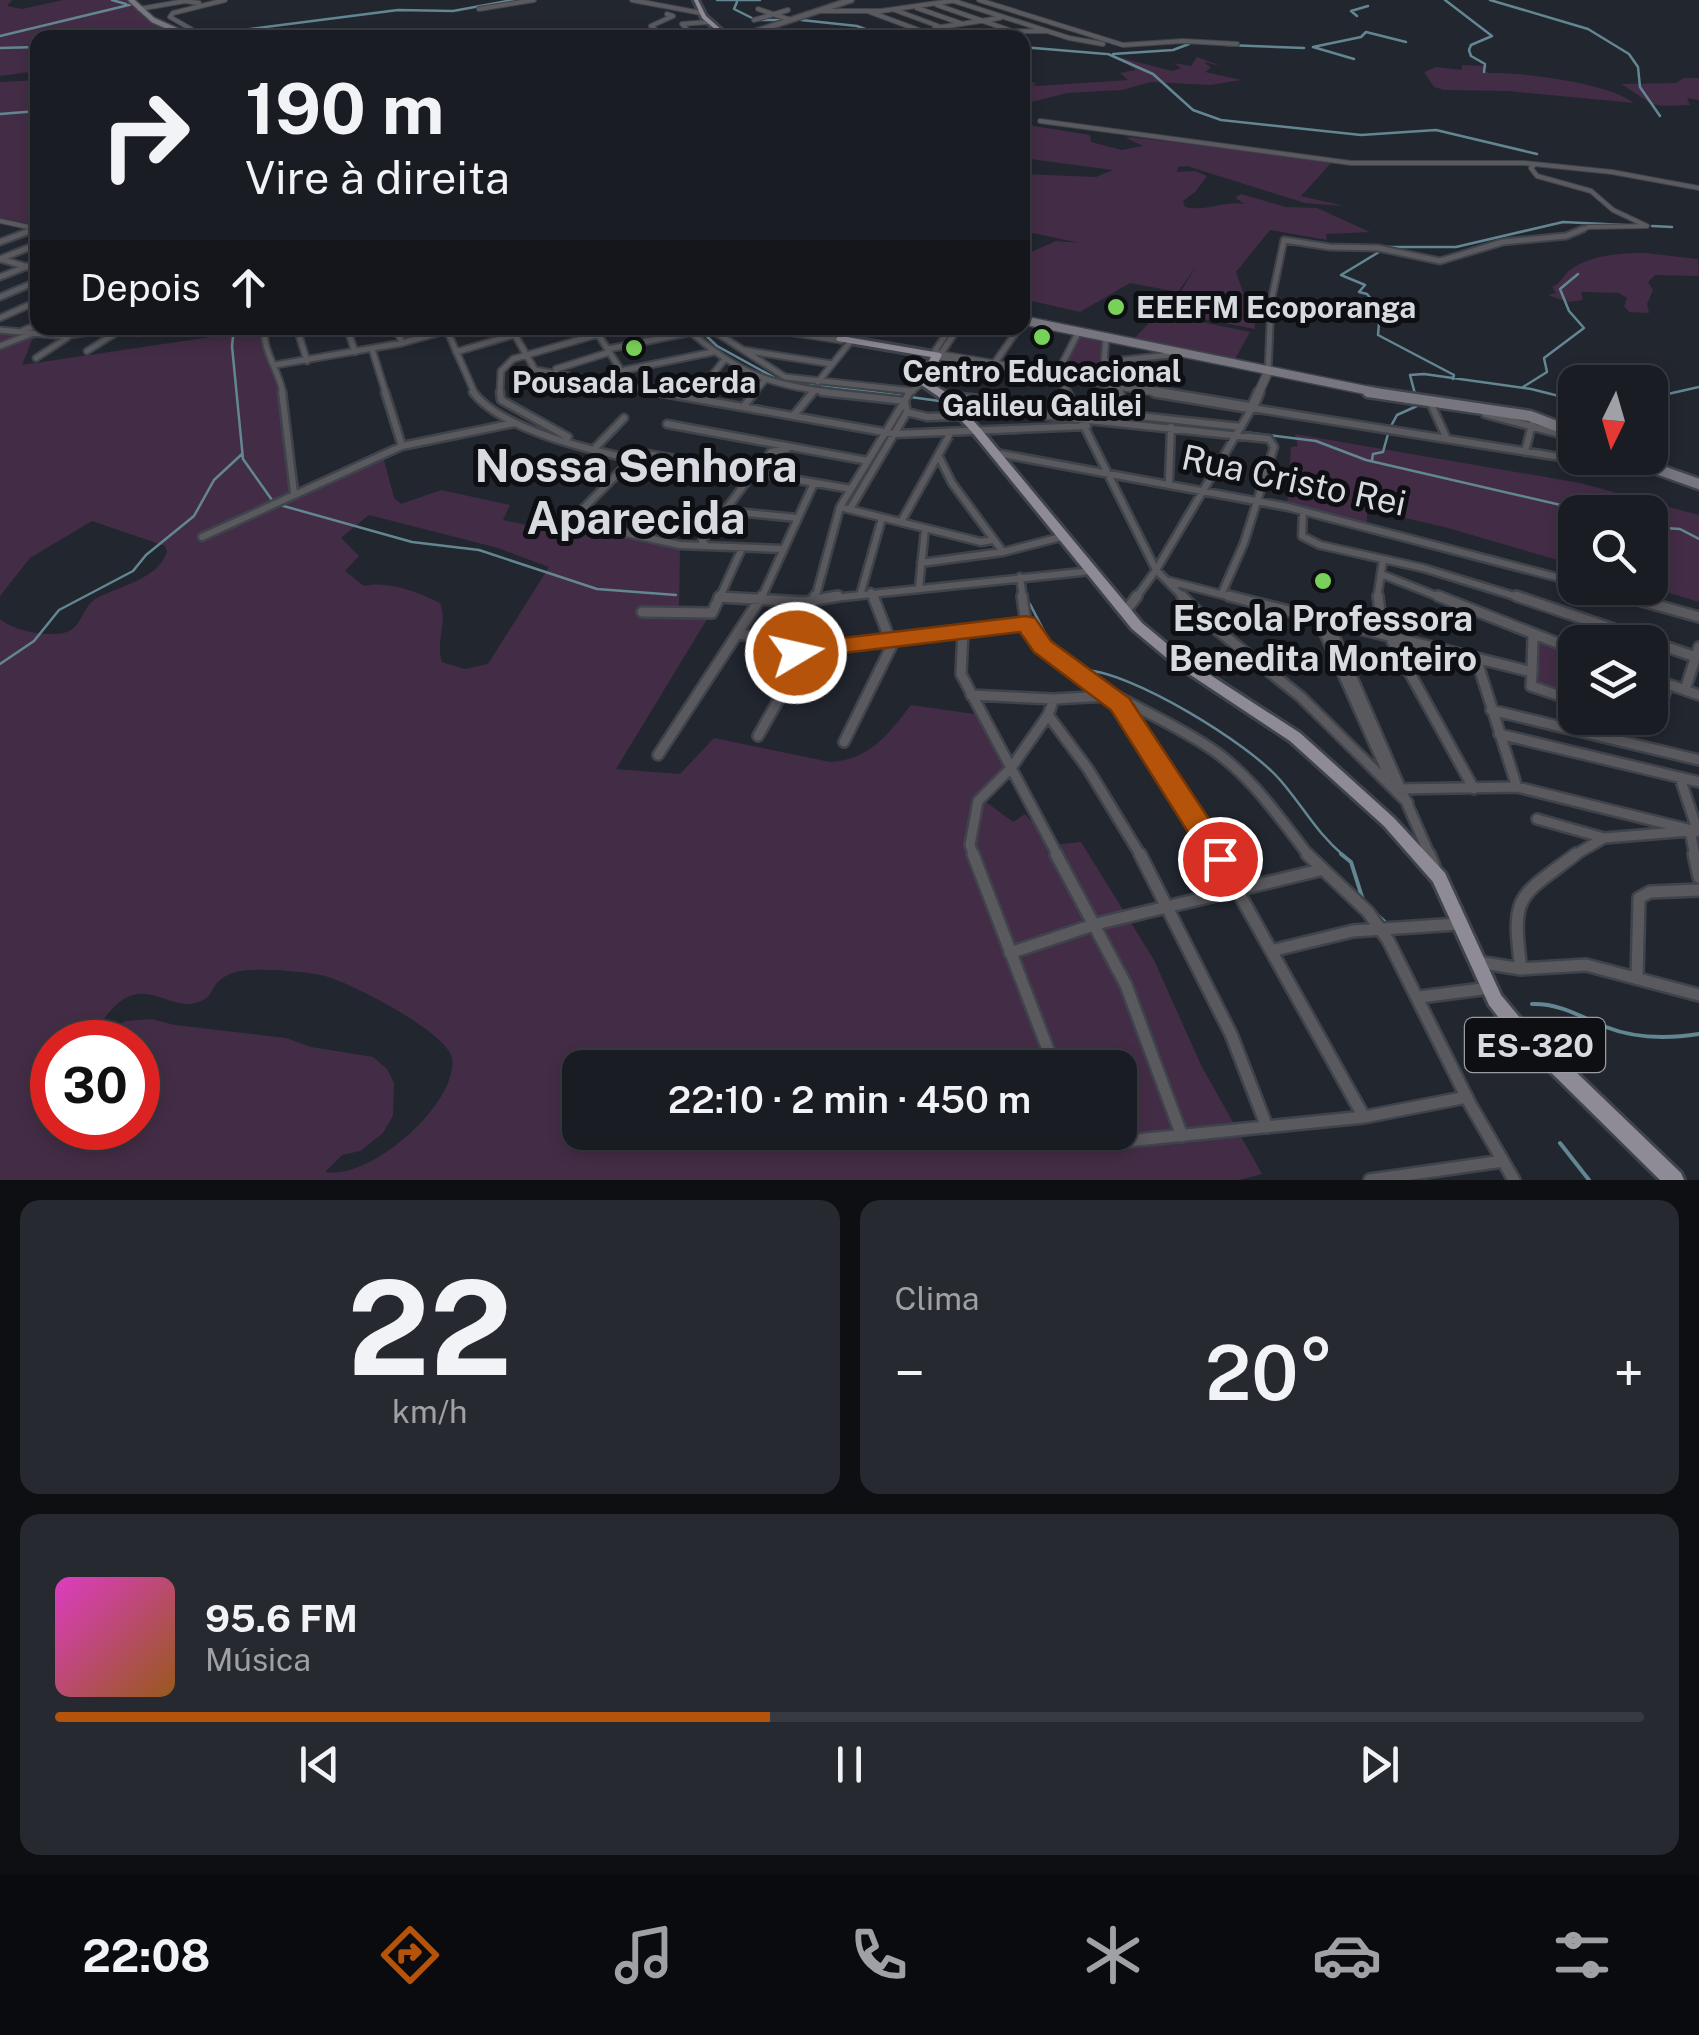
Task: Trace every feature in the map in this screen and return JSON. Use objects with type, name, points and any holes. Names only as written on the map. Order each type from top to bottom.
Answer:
[{"type":"main road","points":[[132,0],[153,20],[177,30]]},
{"type":"main road","points":[[696,0],[709,22],[720,30]]},
{"type":"main road","points":[[1030,323],[1188,353],[1330,386],[1530,416],[1558,428]]},
{"type":"main road","points":[[851,335],[851,341]]},
{"type":"main road","points":[[851,341],[861,335]]},
{"type":"main road","points":[[851,341],[937,355],[931,368],[941,393]]},
{"type":"main road","name":"ES-320","points":[[941,393],[996,453],[1125,612],[1179,661],[1303,744],[1390,822],[1439,878],[1490,988],[1515,1025],[1674,1180]]},
{"type":"main road","points":[[1668,473],[1699,484]]},
{"type":"street","points":[[139,9],[190,0],[203,4]]},
{"type":"street","points":[[153,20],[225,0]]},
{"type":"street","points":[[480,9],[534,0]]},
{"type":"street","points":[[631,0],[667,10],[702,13]]},
{"type":"street","points":[[758,30],[852,0]]},
{"type":"street","points":[[818,12],[870,12],[957,0],[1069,38],[1123,45],[1184,41],[1237,44]]},
{"type":"street","points":[[979,0],[1123,45]]},
{"type":"street","points":[[933,4],[1010,30]]},
{"type":"street","points":[[912,7],[978,30]]},
{"type":"street","points":[[964,14],[1001,7]]},
{"type":"street","points":[[758,9],[791,20]]},
{"type":"street","points":[[656,30],[651,26],[673,16],[659,12],[667,10]]},
{"type":"street","points":[[754,20],[788,10]]},
{"type":"street","points":[[892,10],[942,27]]},
{"type":"street","points":[[870,12],[916,30]]},
{"type":"street","points":[[170,17],[192,30]]},
{"type":"street","points":[[925,30],[1003,17]]},
{"type":"street","points":[[1014,21],[1034,18]]},
{"type":"street","points":[[687,30],[681,25],[690,21],[709,22]]},
{"type":"street","points":[[1030,32],[1046,31]]},
{"type":"street","points":[[1069,38],[1088,34]]},
{"type":"street","points":[[1040,121],[1351,164],[1534,165],[1612,172],[1699,188]]},
{"type":"street","points":[[1125,612],[1156,570],[1252,408],[1268,372],[1271,302],[1284,240],[1330,247],[1378,248],[1440,262],[1502,242],[1566,236],[1589,227],[1647,226],[1614,210],[1591,191],[1537,176],[1531,168],[1534,165]]},
{"type":"street","points":[[0,224],[30,227]]},
{"type":"street","points":[[0,242],[30,231]]},
{"type":"street","points":[[30,247],[0,260],[30,267]]},
{"type":"street","points":[[0,277],[30,265]]},
{"type":"street","points":[[0,297],[30,285]]},
{"type":"street","points":[[0,318],[30,305]]},
{"type":"street","points":[[22,331],[30,328]]},
{"type":"street","points":[[0,330],[30,334]]},
{"type":"street","points":[[1057,374],[1078,332]]},
{"type":"street","points":[[0,346],[30,334]]},
{"type":"street","points":[[48,335],[70,335]]},
{"type":"street","points":[[86,351],[112,335]]},
{"type":"street","points":[[264,335],[281,379],[294,492]]},
{"type":"street","points":[[299,335],[307,361]]},
{"type":"street","points":[[349,335],[355,352]]},
{"type":"street","points":[[399,335],[402,344]]},
{"type":"street","points":[[276,365],[402,344],[428,335]]},
{"type":"street","points":[[449,335],[466,380],[484,406],[555,439],[851,489]]},
{"type":"street","points":[[456,352],[502,335]]},
{"type":"street","points":[[515,335],[536,370],[891,433],[1087,426]]},
{"type":"street","points":[[582,335],[507,362],[500,376],[501,400],[582,443]]},
{"type":"street","points":[[599,335],[631,386]]},
{"type":"street","points":[[551,371],[668,335]]},
{"type":"street","points":[[693,335],[713,352],[764,381],[814,391],[907,396],[941,393],[1237,431],[1269,440],[1274,447],[1258,500],[1222,593]]},
{"type":"street","points":[[719,335],[784,377],[907,396]]},
{"type":"street","points":[[813,335],[851,341]]},
{"type":"street","points":[[949,335],[937,355],[1558,457]]},
{"type":"street","points":[[994,364],[1013,335]]},
{"type":"street","points":[[36,358],[64,336]]},
{"type":"street","points":[[1106,337],[1104,362],[1126,414]]},
{"type":"street","points":[[818,382],[851,341]]},
{"type":"street","points":[[372,349],[402,446]]},
{"type":"street","points":[[739,349],[832,364]]},
{"type":"street","points":[[624,370],[713,352]]},
{"type":"street","points":[[1104,362],[1188,353]]},
{"type":"street","points":[[695,397],[726,359]]},
{"type":"street","points":[[1057,374],[1087,426],[1156,570],[1211,626],[1301,696],[1398,787],[1516,787],[1696,831]]},
{"type":"street","points":[[744,406],[764,381]]},
{"type":"street","points":[[794,415],[814,391]]},
{"type":"street","points":[[907,412],[926,417],[941,393]]},
{"type":"street","points":[[941,393],[1078,413],[1126,414],[1172,423]]},
{"type":"street","points":[[758,736],[792,676],[809,602],[851,489],[907,412],[907,396]]},
{"type":"street","points":[[845,508],[891,433],[907,396]]},
{"type":"street","points":[[1169,480],[1177,396]]},
{"type":"street","points":[[1430,400],[1558,431]]},
{"type":"street","points":[[1430,400],[1447,439]]},
{"type":"street","points":[[596,447],[624,418]]},
{"type":"street","points":[[202,537],[402,446],[514,423]]},
{"type":"street","points":[[667,424],[868,462]]},
{"type":"street","points":[[1525,452],[1532,424]]},
{"type":"street","points":[[901,522],[952,432]]},
{"type":"street","points":[[706,545],[702,541],[772,452],[780,448],[812,450]]},
{"type":"street","name":"Rua Cristo Rei","points":[[996,453],[1169,480],[1420,536],[1558,577]]},
{"type":"street","points":[[637,454],[575,517],[585,524],[680,545],[783,549]]},
{"type":"street","points":[[939,457],[952,484],[1002,552]]},
{"type":"street","points":[[684,463],[746,481]]},
{"type":"street","points":[[722,476],[730,469]]},
{"type":"street","points":[[658,755],[760,600],[814,482]]},
{"type":"street","points":[[845,508],[981,542],[992,540]]},
{"type":"street","points":[[726,511],[798,518]]},
{"type":"street","points":[[1302,511],[1302,536],[1306,539],[1698,652],[1685,690]]},
{"type":"street","points":[[882,518],[866,592],[892,640]]},
{"type":"street","points":[[919,587],[925,529]]},
{"type":"street","points":[[922,563],[1002,552],[1061,537]]},
{"type":"street","points":[[642,612],[712,613],[742,548]]},
{"type":"street","points":[[1383,560],[1378,612],[1474,789]]},
{"type":"street","points":[[719,598],[809,602],[866,592],[1091,571]]},
{"type":"street","points":[[1381,574],[1558,644]]},
{"type":"street","points":[[1020,577],[1026,624],[1042,646],[1107,696],[1206,745],[1237,769],[1320,870],[1334,878],[1390,939],[1467,1097],[1514,1180]]},
{"type":"street","points":[[1166,580],[1532,672]]},
{"type":"street","points":[[1654,605],[1699,618]]},
{"type":"street","points":[[1322,617],[1439,878]]},
{"type":"street","points":[[738,634],[826,648],[1026,624]]},
{"type":"street","points":[[962,630],[961,674],[1126,985],[1182,1136]]},
{"type":"street","points":[[1533,635],[1531,686],[1558,695]]},
{"type":"street","points":[[844,742],[892,640]]},
{"type":"street","points":[[1476,658],[1516,787]]},
{"type":"street","points":[[1668,684],[1699,696]]},
{"type":"street","points":[[971,695],[1054,699],[1107,696]]},
{"type":"street","points":[[1048,1050],[970,845],[978,802],[1011,768],[1054,699]]},
{"type":"street","points":[[1120,704],[1240,890],[1364,1117]]},
{"type":"street","points":[[1491,710],[1699,760]]},
{"type":"street","points":[[1048,714],[1142,854],[1247,1063],[1267,1127]]},
{"type":"street","points":[[1499,734],[1699,782]]},
{"type":"street","points":[[1358,750],[1378,748]]},
{"type":"street","points":[[1680,778],[1696,831],[1699,877]]},
{"type":"street","points":[[1390,822],[1400,823],[1414,816]]},
{"type":"street","points":[[1537,819],[1604,838]]},
{"type":"street","points":[[1521,969],[1514,918],[1522,895],[1585,846],[1604,838],[1696,831]]},
{"type":"street","points":[[1010,953],[1096,924],[1320,870]]},
{"type":"street","points":[[1637,977],[1639,898],[1650,892],[1699,890]]},
{"type":"street","points":[[1275,950],[1378,928],[1460,924]]},
{"type":"street","points":[[1478,962],[1521,969],[1586,965],[1699,995]]},
{"type":"street","points":[[1420,997],[1490,988]]},
{"type":"street","points":[[1137,1140],[1364,1117],[1467,1097]]},
{"type":"street","points":[[1370,1180],[1504,1161]]},
{"type":"shaded area","points":[[0,0],[12,0],[7,6],[22,9],[63,0],[128,0],[144,17],[173,30],[30,30],[30,72],[0,76]]},
{"type":"shaded area","points":[[1114,56],[1172,71],[1181,68],[1174,63],[1191,66],[1197,57],[1221,66],[1204,62],[1211,68],[1205,72],[1241,80],[1210,85],[1151,82],[1122,90],[1067,93],[1030,102],[1030,82],[1037,86],[1128,80],[1120,73],[1136,70]]},
{"type":"shaded area","points":[[1462,65],[1488,66],[1483,70],[1489,73],[1586,84],[1634,103],[1507,91],[1444,90],[1434,87],[1424,72],[1436,67],[1462,70]]},
{"type":"shaded area","points":[[1684,78],[1699,78],[1699,100],[1687,98],[1690,105],[1652,104],[1621,84],[1676,83]]},
{"type":"shaded area","points":[[30,80],[30,224],[0,218],[0,82]]},
{"type":"shaded area","points":[[1030,123],[1090,135],[1091,142],[1122,150],[1143,146],[1126,138],[1129,137],[1333,161],[1301,196],[1344,206],[1305,203],[1187,166],[1178,167],[1177,172],[1195,171],[1207,176],[1183,201],[1185,207],[1245,204],[1235,198],[1241,194],[1286,207],[1317,208],[1370,232],[1326,234],[1327,240],[1270,230],[1236,272],[1245,298],[1253,299],[1255,329],[1168,312],[1197,265],[1178,292],[1130,283],[1080,312],[1030,301],[1030,252],[1056,241],[1080,243],[1030,232],[1030,174],[1096,177],[1113,170],[1030,159]]},
{"type":"shaded area","points":[[1645,253],[1698,259],[1699,276],[1655,275],[1648,282],[1653,290],[1647,304],[1649,313],[1629,312],[1624,306],[1627,298],[1619,293],[1581,292],[1583,300],[1568,302],[1548,295],[1556,293],[1552,287],[1567,272],[1586,261]]},
{"type":"shaded area","points":[[1158,313],[1250,332],[1234,361],[1134,339]]},
{"type":"shaded area","points":[[0,332],[42,335],[32,340],[22,365],[224,335],[263,335],[287,416],[300,490],[384,460],[394,498],[401,504],[441,490],[510,505],[503,520],[575,535],[591,521],[680,546],[679,611],[709,616],[616,769],[680,774],[714,738],[830,762],[844,760],[876,744],[911,705],[981,715],[1007,766],[986,802],[1013,822],[1025,814],[1052,845],[1081,842],[1154,960],[1201,1065],[1262,1174],[1239,1180],[0,1180],[0,619],[32,632],[67,632],[97,598],[147,575],[167,552],[165,546],[92,521],[30,558],[0,596]],"holes":[[[369,515],[498,548],[549,567],[488,664],[465,669],[442,662],[440,603],[393,586],[364,586],[345,571],[359,556],[341,538]]]},
{"type":"shaded area","points":[[1081,336],[1102,339],[1101,377],[1063,369]]},
{"type":"shaded area","points":[[1295,434],[1580,483],[1625,495],[1558,495],[1558,560],[1367,509],[1367,522],[1287,505],[1291,447],[1298,446]]},
{"type":"shaded area","points":[[1668,507],[1699,515],[1699,602],[1668,593]]},
{"type":"shaded area","points":[[1538,642],[1558,649],[1558,691],[1536,683]]},
{"type":"waterway","points":[[112,0],[126,4]]},
{"type":"waterway","points":[[243,30],[398,10],[453,11],[513,0]]},
{"type":"waterway","points":[[717,0],[760,0]]},
{"type":"waterway","points":[[1445,0],[1492,36],[1471,45],[1469,50],[1471,56],[1485,64],[1484,72]]},
{"type":"waterway","points":[[1490,0],[1588,29],[1629,54],[1638,67],[1640,87],[1660,116]]},
{"type":"waterway","points":[[737,2],[734,9],[752,18]]},
{"type":"waterway","points":[[0,36],[133,4]]},
{"type":"waterway","points":[[1357,16],[1351,11],[1368,6]]},
{"type":"waterway","points":[[759,20],[783,20]]},
{"type":"waterway","points":[[801,20],[868,30]]},
{"type":"waterway","points":[[1354,59],[1313,47],[1361,37],[1366,32],[1406,42]]},
{"type":"waterway","points":[[1113,54],[1173,50],[1189,44]]},
{"type":"waterway","points":[[1226,45],[1304,48]]},
{"type":"waterway","points":[[0,48],[30,47]]},
{"type":"waterway","points":[[1030,48],[1106,54]]},
{"type":"waterway","points":[[1108,54],[1153,74],[1193,110],[1221,120],[1361,135],[1436,130],[1537,154]]},
{"type":"waterway","points":[[0,114],[30,112]]},
{"type":"waterway","points":[[1384,247],[1456,247],[1563,222],[1625,225]]},
{"type":"waterway","points":[[1652,226],[1672,227]]},
{"type":"waterway","points":[[1379,252],[1341,275],[1365,285],[1359,292],[1367,294],[1377,306],[1373,309],[1379,323],[1378,335],[1454,375],[1453,378]]},
{"type":"waterway","points":[[1523,387],[1547,372],[1544,358],[1584,328],[1569,311],[1560,289],[1578,274]]},
{"type":"waterway","points":[[233,335],[243,459],[272,500]]},
{"type":"waterway","points":[[705,335],[717,346],[777,379],[947,402]]},
{"type":"waterway","points":[[1415,394],[1410,375],[1453,378]]},
{"type":"waterway","points":[[1453,378],[1558,396]]},
{"type":"waterway","points":[[1668,394],[1699,387]]},
{"type":"waterway","points":[[954,403],[1235,431]]},
{"type":"waterway","points":[[1391,426],[1397,415],[1417,406]]},
{"type":"waterway","points":[[1243,432],[1316,441],[1366,460],[1558,504]]},
{"type":"waterway","points":[[1372,460],[1373,454],[1383,452],[1388,434]]},
{"type":"waterway","points":[[0,664],[34,641],[59,610],[133,571],[146,555],[194,516],[214,480],[242,454]]},
{"type":"waterway","points":[[280,505],[412,542],[479,550],[597,589],[676,595]]},
{"type":"waterway","points":[[1668,528],[1680,529],[1699,539]]},
{"type":"waterway","points":[[1030,604],[1050,643]]},
{"type":"waterway","points":[[1083,670],[1103,673],[1158,695],[1243,748],[1281,781],[1344,856]]},
{"type":"waterway","points":[[1341,854],[1351,862],[1363,900]]},
{"type":"waterway","points":[[1375,913],[1388,925]]},
{"type":"waterway","points":[[1532,1004],[1561,1008],[1640,1036],[1699,1034]]},
{"type":"waterway","points":[[1560,1143],[1589,1180]]},
{"type":"place","name":"EEEFM Ecoporanga","points":[[1116,307]]},
{"type":"place","name":"Centro Educacional Galileu Galilei","points":[[1042,337]]},
{"type":"place","name":"Pousada Lacerda","points":[[634,348]]},
{"type":"place","name":"Escola Professora Benedita Monteiro","points":[[1323,581]]},
{"type":"district","name":"Nossa Senhora Aparecida","points":[[636,491]]},
{"type":"route","points":[[796,653],[797,644],[826,648],[1026,624],[1042,646],[1120,704],[1220,859]]}]
